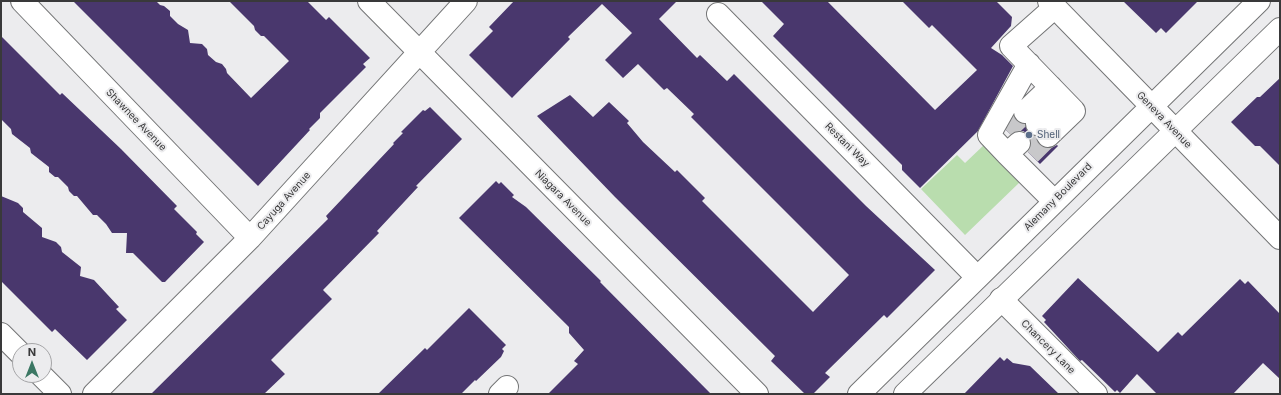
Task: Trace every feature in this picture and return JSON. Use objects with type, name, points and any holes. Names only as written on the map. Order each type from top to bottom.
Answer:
[{"type":"street","name":"Shawnee Avenue","points":[[22,1],[250,238]]},
{"type":"street","name":"Niagara Avenue","points":[[369,1],[757,394]]},
{"type":"street","name":"Cayuga Avenue","points":[[94,394],[250,238],[466,1]]},
{"type":"street","name":"Alemany Boulevard","points":[[859,394],[1150,106],[1259,1]]},
{"type":"street","name":"Geneva Avenue","points":[[1052,4],[1280,238]]},
{"type":"street","points":[[1052,4],[1011,46],[1074,111],[1037,124],[1057,94]]},
{"type":"street","name":"Restani Way","points":[[718,14],[977,277]]},
{"type":"street","points":[[905,394],[1001,299],[1176,132],[1280,29]]},
{"type":"street","points":[[1029,64],[989,135],[1015,146],[1054,201]]},
{"type":"street","name":"Chancery Lane","points":[[1001,299],[1096,394]]},
{"type":"street","points":[[1,334],[12,345]]},
{"type":"street","points":[[49,383],[60,394]]},
{"type":"green space","points":[[985,144],[1020,182],[965,235],[921,189],[957,155],[965,163]]},
{"type":"building","points":[[73,1],[156,1],[170,11],[170,16],[178,24],[188,30],[190,43],[202,44],[207,49],[208,55],[216,62],[222,64],[227,73],[251,98],[289,61],[264,36],[261,36],[255,30],[254,26],[229,1],[307,1],[326,20],[329,17],[370,58],[363,64],[366,67],[320,113],[320,118],[309,129],[310,130],[258,186]]},
{"type":"building","points":[[514,1],[677,1],[659,19],[697,58],[700,55],[727,81],[734,74],[866,206],[935,270],[887,318],[884,315],[825,373],[830,377],[813,394],[805,394],[771,361],[775,356],[615,197],[537,116],[570,95],[593,117],[609,102],[629,121],[627,123],[643,142],[675,172],[677,170],[705,198],[702,201],[813,312],[849,275],[691,117],[694,114],[667,88],[664,90],[638,64],[623,78],[605,60],[632,33],[602,4],[568,37],[570,39],[512,98],[469,55],[493,31],[489,27]]},
{"type":"building","points":[[761,1],[827,1],[935,110],[977,70],[932,25],[929,28],[902,1],[996,1],[1012,17],[1011,26],[991,48],[1002,55],[1013,66],[978,131],[920,188],[902,170],[902,165],[773,36],[784,24]]},
{"type":"building","points":[[1123,1],[1198,1],[1166,33],[1161,28],[1156,33]]},
{"type":"building","points":[[1,36],[60,95],[62,93],[121,149],[177,206],[174,209],[197,232],[196,234],[204,242],[165,282],[162,282],[133,253],[126,253],[127,233],[112,233],[106,224],[97,215],[93,215],[77,196],[74,196],[69,191],[68,187],[58,177],[55,177],[49,172],[49,167],[31,153],[30,148],[12,134],[11,129],[1,119]]},
{"type":"building","points":[[1280,78],[1280,166],[1260,146],[1255,146],[1231,122],[1257,97],[1260,97]]},
{"type":"building","points":[[430,107],[462,139],[416,186],[418,187],[377,231],[379,233],[323,290],[332,299],[271,360],[285,374],[264,394],[151,394],[328,219],[326,216],[394,144],[393,143],[403,133],[401,132],[423,110],[425,111]]},
{"type":"building","points":[[1014,117],[1016,121],[1025,124],[1028,133],[1036,136],[1039,145],[1045,148],[1058,146],[1040,164],[1028,152],[1031,147],[1031,141],[1028,134],[1023,131],[1017,131],[1010,134],[1006,130]]},
{"type":"building","points":[[496,181],[499,184],[501,182],[514,195],[512,197],[526,207],[601,281],[600,282],[711,394],[548,394],[578,364],[574,361],[584,350],[569,333],[569,327],[459,218]]},
{"type":"building","points":[[1,196],[18,203],[23,208],[23,212],[42,228],[42,237],[56,242],[61,247],[62,252],[81,267],[80,276],[94,280],[119,307],[116,309],[127,320],[87,360],[55,329],[52,332],[1,281]]},
{"type":"building","points":[[1078,278],[1158,352],[1178,332],[1182,336],[1240,279],[1245,284],[1248,281],[1280,314],[1280,379],[1263,363],[1233,394],[1157,394],[1137,374],[1120,393],[1117,390],[1115,392],[1082,360],[1080,361],[1044,322],[1046,320],[1042,316]]},
{"type":"building","points":[[469,308],[506,345],[502,349],[504,351],[501,357],[476,381],[475,380],[461,394],[378,394],[425,348],[427,350]]},
{"type":"building","points":[[1000,357],[1004,361],[1007,358],[1013,363],[1030,366],[1059,394],[964,394]]},
{"type":"tunnel","points":[[1006,130],[1025,112]]},
{"type":"tunnel","points":[[1030,154],[1048,136]]},
{"type":"place","name":"Shell","points":[[1029,135]]}]
